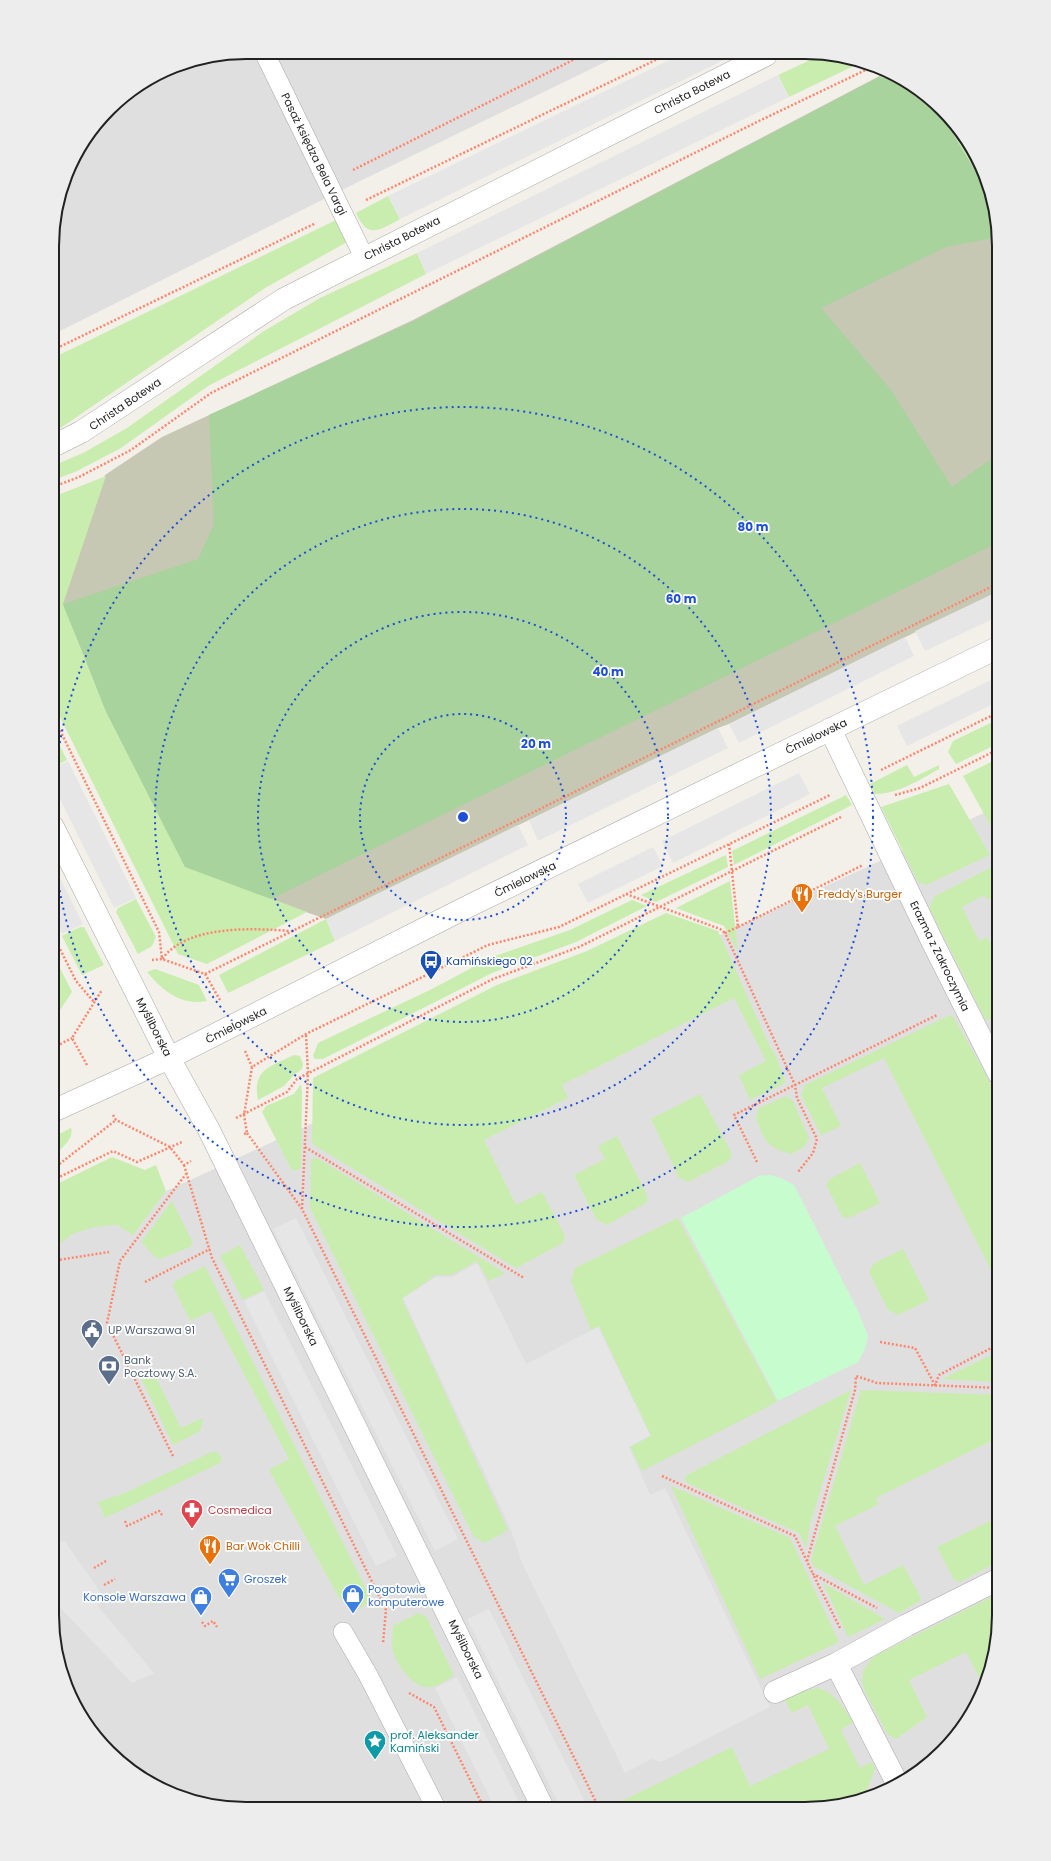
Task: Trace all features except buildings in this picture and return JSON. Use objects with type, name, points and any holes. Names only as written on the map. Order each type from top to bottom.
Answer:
[{"type":"street","name":"Christa Botewa","points":[[59,443],[81,432],[284,299],[364,257],[758,59]]},
{"type":"street","name":"Ćmielowska","points":[[59,1108],[169,1058],[474,904],[992,650]]},
{"type":"street","name":"Erazma z Zakroczymia","points":[[830,729],[962,1003],[992,1061]]},
{"type":"street","name":"Myśliborska","points":[[59,838],[169,1058],[209,1130],[540,1802]]},
{"type":"street","points":[[775,1692],[844,1660],[907,1625],[992,1582]]},
{"type":"street","points":[[844,1660],[895,1779]]},
{"type":"lane","name":"Pasaż księdza Bela Vargi","points":[[267,59],[364,257]]},
{"type":"lane","points":[[343,1632],[368,1674],[429,1802]]},
{"type":"path","points":[[328,183],[575,59]]},
{"type":"path","points":[[59,485],[79,477],[131,450],[211,393],[759,121],[867,70]]},
{"type":"path","points":[[205,974],[992,586]]},
{"type":"path","points":[[244,1115],[252,1067],[306,1034],[488,945],[560,927],[992,715]]},
{"type":"path","points":[[59,728],[160,932],[162,959]]},
{"type":"path","points":[[59,1177],[113,1151],[138,1162],[244,1115],[287,1092],[297,1080],[308,1074],[493,980],[579,947],[866,805],[920,788],[992,753]]},
{"type":"path","points":[[728,844],[738,927]]},
{"type":"path","points":[[725,933],[889,852]]},
{"type":"path","points":[[626,894],[720,929],[725,933],[795,1085],[797,1098],[817,1139],[813,1153],[798,1172]]},
{"type":"path","points":[[125,971],[142,960],[162,959],[174,947],[183,941],[202,934],[259,928],[291,931]]},
{"type":"path","points":[[59,947],[76,981],[94,1002]]},
{"type":"path","points":[[757,1162],[734,1115],[962,1003]]},
{"type":"path","points":[[302,1209],[308,1074],[306,1034]]},
{"type":"path","points":[[59,1045],[72,1038]]},
{"type":"path","points":[[59,1165],[116,1120]]},
{"type":"path","points":[[247,1133],[302,1209],[596,1802]]},
{"type":"path","points":[[305,1147],[524,1278]]},
{"type":"path","points":[[184,1165],[210,1249],[386,1610],[383,1649]]},
{"type":"path","points":[[173,1456],[108,1323],[120,1261],[187,1173]]},
{"type":"path","points":[[145,1282],[210,1249]]},
{"type":"path","points":[[59,1260],[109,1252]]},
{"type":"path","points":[[880,1342],[915,1348],[935,1385]]},
{"type":"path","points":[[935,1385],[939,1375],[992,1348]]},
{"type":"path","points":[[807,1561],[856,1390],[856,1376],[877,1383],[992,1388]]},
{"type":"path","points":[[662,1476],[795,1536],[813,1574],[844,1660]]},
{"type":"path","points":[[125,1521],[127,1526],[160,1511],[162,1515]]},
{"type":"path","points":[[94,1568],[106,1561]]},
{"type":"path","points":[[813,1574],[907,1625]]},
{"type":"path","points":[[104,1585],[115,1579]]},
{"type":"path","points":[[202,1622],[205,1626],[214,1621],[217,1627]]},
{"type":"path","points":[[406,1692],[434,1707],[481,1802]]},
{"type":"shaded area","points":[[233,59],[612,59],[358,182],[59,332],[59,233],[65,197],[73,174],[90,142],[105,123],[123,105],[142,90],[163,78],[197,65]]},
{"type":"shaded area","points":[[672,59],[726,59],[400,219],[388,196]]},
{"type":"shaded area","points":[[778,75],[789,97],[426,274],[417,253]]},
{"type":"shaded area","points":[[881,75],[888,78],[909,90],[928,105],[942,119],[992,237],[992,594],[729,724],[326,919],[182,869],[62,605],[105,475],[162,437],[413,320]]},
{"type":"shaded area","points":[[992,594],[992,619],[925,651],[915,631]]},
{"type":"shaded area","points":[[905,637],[914,656],[739,743],[729,724]]},
{"type":"shaded area","points":[[992,679],[992,704],[907,746],[897,726]]},
{"type":"shaded area","points":[[718,728],[728,748],[538,841],[529,820]]},
{"type":"shaded area","points":[[68,761],[136,898],[114,908],[59,797],[59,765]]},
{"type":"shaded area","points":[[799,773],[810,794],[673,863],[662,841]]},
{"type":"shaded area","points":[[992,809],[992,1628],[986,1664],[973,1698],[961,1719],[946,1738],[928,1756],[899,1777],[877,1788],[854,1796],[818,1802],[233,1802],[197,1796],[163,1783],[142,1771],[123,1756],[105,1738],[84,1709],[73,1687],[65,1664],[59,1628],[59,1197],[162,1193]]},
{"type":"shaded area","points":[[518,825],[528,845],[335,941],[326,919]]},
{"type":"shaded area","points":[[653,847],[663,866],[588,903],[578,884]]},
{"type":"shaded area","points":[[59,876],[83,924],[62,934],[59,928]]},
{"type":"shaded area","points":[[296,1218],[458,1539],[435,1551],[273,1229]]},
{"type":"shaded area","points":[[477,1263],[526,1364],[598,1327],[650,1435],[629,1447],[650,1495],[665,1488],[770,1707],[661,1762],[652,1759],[625,1773],[522,1563],[511,1530],[403,1298],[436,1277],[452,1277]]},
{"type":"shaded area","points":[[264,1291],[397,1556],[376,1566],[244,1301]]},
{"type":"shaded area","points":[[64,1540],[106,1600],[97,1605],[154,1673],[132,1683],[59,1606],[59,1542]]},
{"type":"shaded area","points":[[489,1609],[585,1802],[558,1802],[467,1619]]},
{"type":"shaded area","points":[[457,1677],[519,1802],[492,1802],[435,1688]]},
{"type":"green space","points":[[813,59],[855,65],[789,97],[778,75]]},
{"type":"green space","points":[[882,75],[892,80],[879,77]]},
{"type":"green space","points":[[879,77],[892,80],[909,90],[928,105],[949,127],[979,177],[986,197],[992,238],[946,247],[821,308],[891,390],[952,487],[992,460],[992,545],[271,899],[185,867],[106,712],[63,604],[198,559],[214,524],[209,415],[414,321]]},
{"type":"green space","points":[[949,127],[967,152],[979,177]]},
{"type":"green space","points":[[388,196],[400,219],[380,229],[370,230],[365,227],[356,213]]},
{"type":"green space","points":[[336,220],[347,242],[265,288],[59,429],[59,355]]},
{"type":"green space","points":[[417,253],[426,274],[208,386],[121,448],[75,472],[59,478],[59,463],[85,452],[127,428],[264,331],[320,298]]},
{"type":"green space","points":[[106,476],[63,604],[106,712],[185,866],[307,912],[207,964],[178,954],[59,715],[59,495]]},
{"type":"green space","points":[[992,722],[992,746],[956,764],[948,752],[953,741]]},
{"type":"green space","points":[[59,744],[67,760],[59,764]]},
{"type":"green space","points":[[992,762],[992,828],[963,776]]},
{"type":"green space","points":[[907,765],[914,777],[939,765],[939,769],[900,789],[892,792],[875,794],[870,784]]},
{"type":"green space","points":[[949,784],[990,855],[926,885],[918,882],[881,807]]},
{"type":"green space","points":[[846,795],[852,805],[734,865],[732,851]]},
{"type":"green space","points":[[726,855],[728,867],[656,902],[641,895]]},
{"type":"green space","points":[[992,867],[992,898],[988,900],[984,895],[962,907],[979,941],[987,937],[992,946],[992,1021],[985,1019],[929,907],[935,896]]},
{"type":"green space","points":[[730,881],[738,952],[724,926],[676,908]]},
{"type":"green space","points":[[136,899],[156,937],[152,946],[138,954],[116,912],[118,908]]},
{"type":"green space","points":[[632,900],[647,906],[576,942],[492,973],[323,1059],[315,1059],[313,1056],[318,1043],[432,989],[492,957],[570,930]]},
{"type":"green space","points":[[666,913],[718,931],[770,1047],[775,1054],[786,1083],[750,1100],[739,1075],[766,1061],[734,998],[562,1085],[568,1098],[484,1140],[516,1205],[542,1192],[565,1236],[563,1243],[516,1268],[314,1145],[312,1141],[313,1078],[497,985],[587,951]]},
{"type":"green space","points":[[326,919],[335,941],[228,993],[219,975]]},
{"type":"green space","points":[[80,927],[84,927],[104,965],[82,975],[62,936]]},
{"type":"green space","points":[[59,966],[72,992],[59,1012]]},
{"type":"green space","points":[[155,969],[199,985],[207,1001],[189,1001],[173,996],[159,985],[147,972]]},
{"type":"green space","points":[[950,1015],[954,1018],[992,1087],[992,1272],[884,1058],[822,1088],[841,1126],[821,1135],[801,1095],[805,1085]]},
{"type":"green space","points":[[294,1055],[300,1056],[303,1064],[302,1069],[284,1086],[258,1100],[257,1090],[260,1075],[270,1066]]},
{"type":"green space","points":[[301,1084],[301,1168],[295,1171],[291,1169],[262,1112],[266,1106],[294,1094]]},
{"type":"green space","points":[[700,1094],[731,1152],[731,1157],[727,1162],[688,1182],[679,1178],[651,1119]]},
{"type":"green space","points":[[786,1096],[793,1101],[809,1138],[802,1148],[791,1154],[777,1149],[768,1142],[756,1118],[759,1108]]},
{"type":"green space","points":[[71,1128],[72,1132],[69,1140],[59,1151],[59,1134]]},
{"type":"green space","points":[[617,1136],[647,1195],[647,1202],[607,1225],[596,1219],[574,1175],[605,1159],[598,1146]]},
{"type":"green space","points":[[112,1157],[145,1170],[156,1165],[166,1191],[133,1235],[117,1225],[94,1227],[72,1234],[59,1244],[59,1183]]},
{"type":"green space","points":[[317,1158],[505,1273],[489,1281],[477,1261],[452,1275],[436,1275],[402,1299],[508,1530],[485,1543],[474,1537],[310,1208],[311,1159]]},
{"type":"green space","points":[[860,1163],[880,1203],[851,1217],[843,1218],[826,1185],[830,1179]]},
{"type":"green space","points":[[771,1175],[794,1185],[858,1311],[868,1336],[865,1349],[858,1362],[778,1401],[681,1218],[759,1176]]},
{"type":"green space","points":[[172,1201],[193,1243],[190,1247],[160,1259],[156,1258],[141,1242]]},
{"type":"green space","points":[[678,1218],[777,1402],[642,1471],[630,1447],[651,1436],[599,1326],[591,1330],[571,1281],[575,1268]]},
{"type":"green space","points":[[240,1245],[264,1290],[243,1300],[220,1256]]},
{"type":"green space","points":[[903,1249],[929,1300],[898,1315],[888,1310],[869,1272],[873,1264]]},
{"type":"green space","points":[[205,1266],[372,1601],[358,1609],[339,1598],[269,1470],[289,1459],[211,1311],[190,1321],[173,1286],[175,1281]]},
{"type":"green space","points":[[992,1354],[992,1382],[942,1379]]},
{"type":"green space","points":[[153,1372],[181,1428],[202,1418],[203,1421],[200,1431],[173,1445],[141,1378]]},
{"type":"green space","points":[[851,1390],[810,1524],[806,1548],[799,1533],[689,1484],[685,1480],[685,1476]]},
{"type":"green space","points":[[861,1390],[992,1395],[992,1440],[876,1498],[879,1504],[835,1526],[864,1585],[903,1565],[921,1598],[920,1601],[899,1613],[813,1566],[811,1560]]},
{"type":"green space","points":[[212,1452],[217,1452],[222,1458],[220,1463],[105,1518],[98,1502],[125,1493]]},
{"type":"green space","points":[[671,1486],[790,1538],[839,1642],[760,1679]]},
{"type":"green space","points":[[990,1521],[992,1525],[992,1565],[960,1582],[954,1580],[937,1547]]},
{"type":"green space","points":[[823,1583],[885,1619],[848,1637]]},
{"type":"green space","points":[[992,1597],[992,1628],[986,1664],[981,1679],[966,1652],[909,1680],[927,1717],[896,1739],[888,1735],[865,1692],[862,1682],[863,1671],[873,1657]]},
{"type":"green space","points":[[418,1613],[426,1616],[454,1676],[432,1687],[419,1685],[407,1676],[398,1663],[393,1651],[393,1626]]},
{"type":"green space","points":[[818,1688],[824,1690],[834,1697],[853,1722],[841,1730],[860,1768],[871,1762],[875,1768],[867,1791],[854,1796],[818,1802],[620,1802],[732,1747],[750,1786],[829,1749],[808,1705],[792,1713],[784,1698],[799,1692]]},
{"type":"place","name":"Freddy's Burger","points":[[802,914]]},
{"type":"place","name":"Kamińskiego 02","points":[[431,980]]},
{"type":"place","name":"UP Warszawa 91","points":[[92,1350]]},
{"type":"place","name":"Bank Pocztowy S.A.","points":[[109,1386]]},
{"type":"place","name":"Cosmedica","points":[[192,1530]]},
{"type":"place","name":"Bar Wok Chilli","points":[[210,1566]]},
{"type":"place","name":"Groszek","points":[[229,1598]]},
{"type":"place","name":"Pogotowie komputerowe","points":[[353,1614]]},
{"type":"place","name":"Konsole Warszawa","points":[[201,1616]]},
{"type":"place","name":"prof. Aleksander Kamiński","points":[[375,1760]]}]
